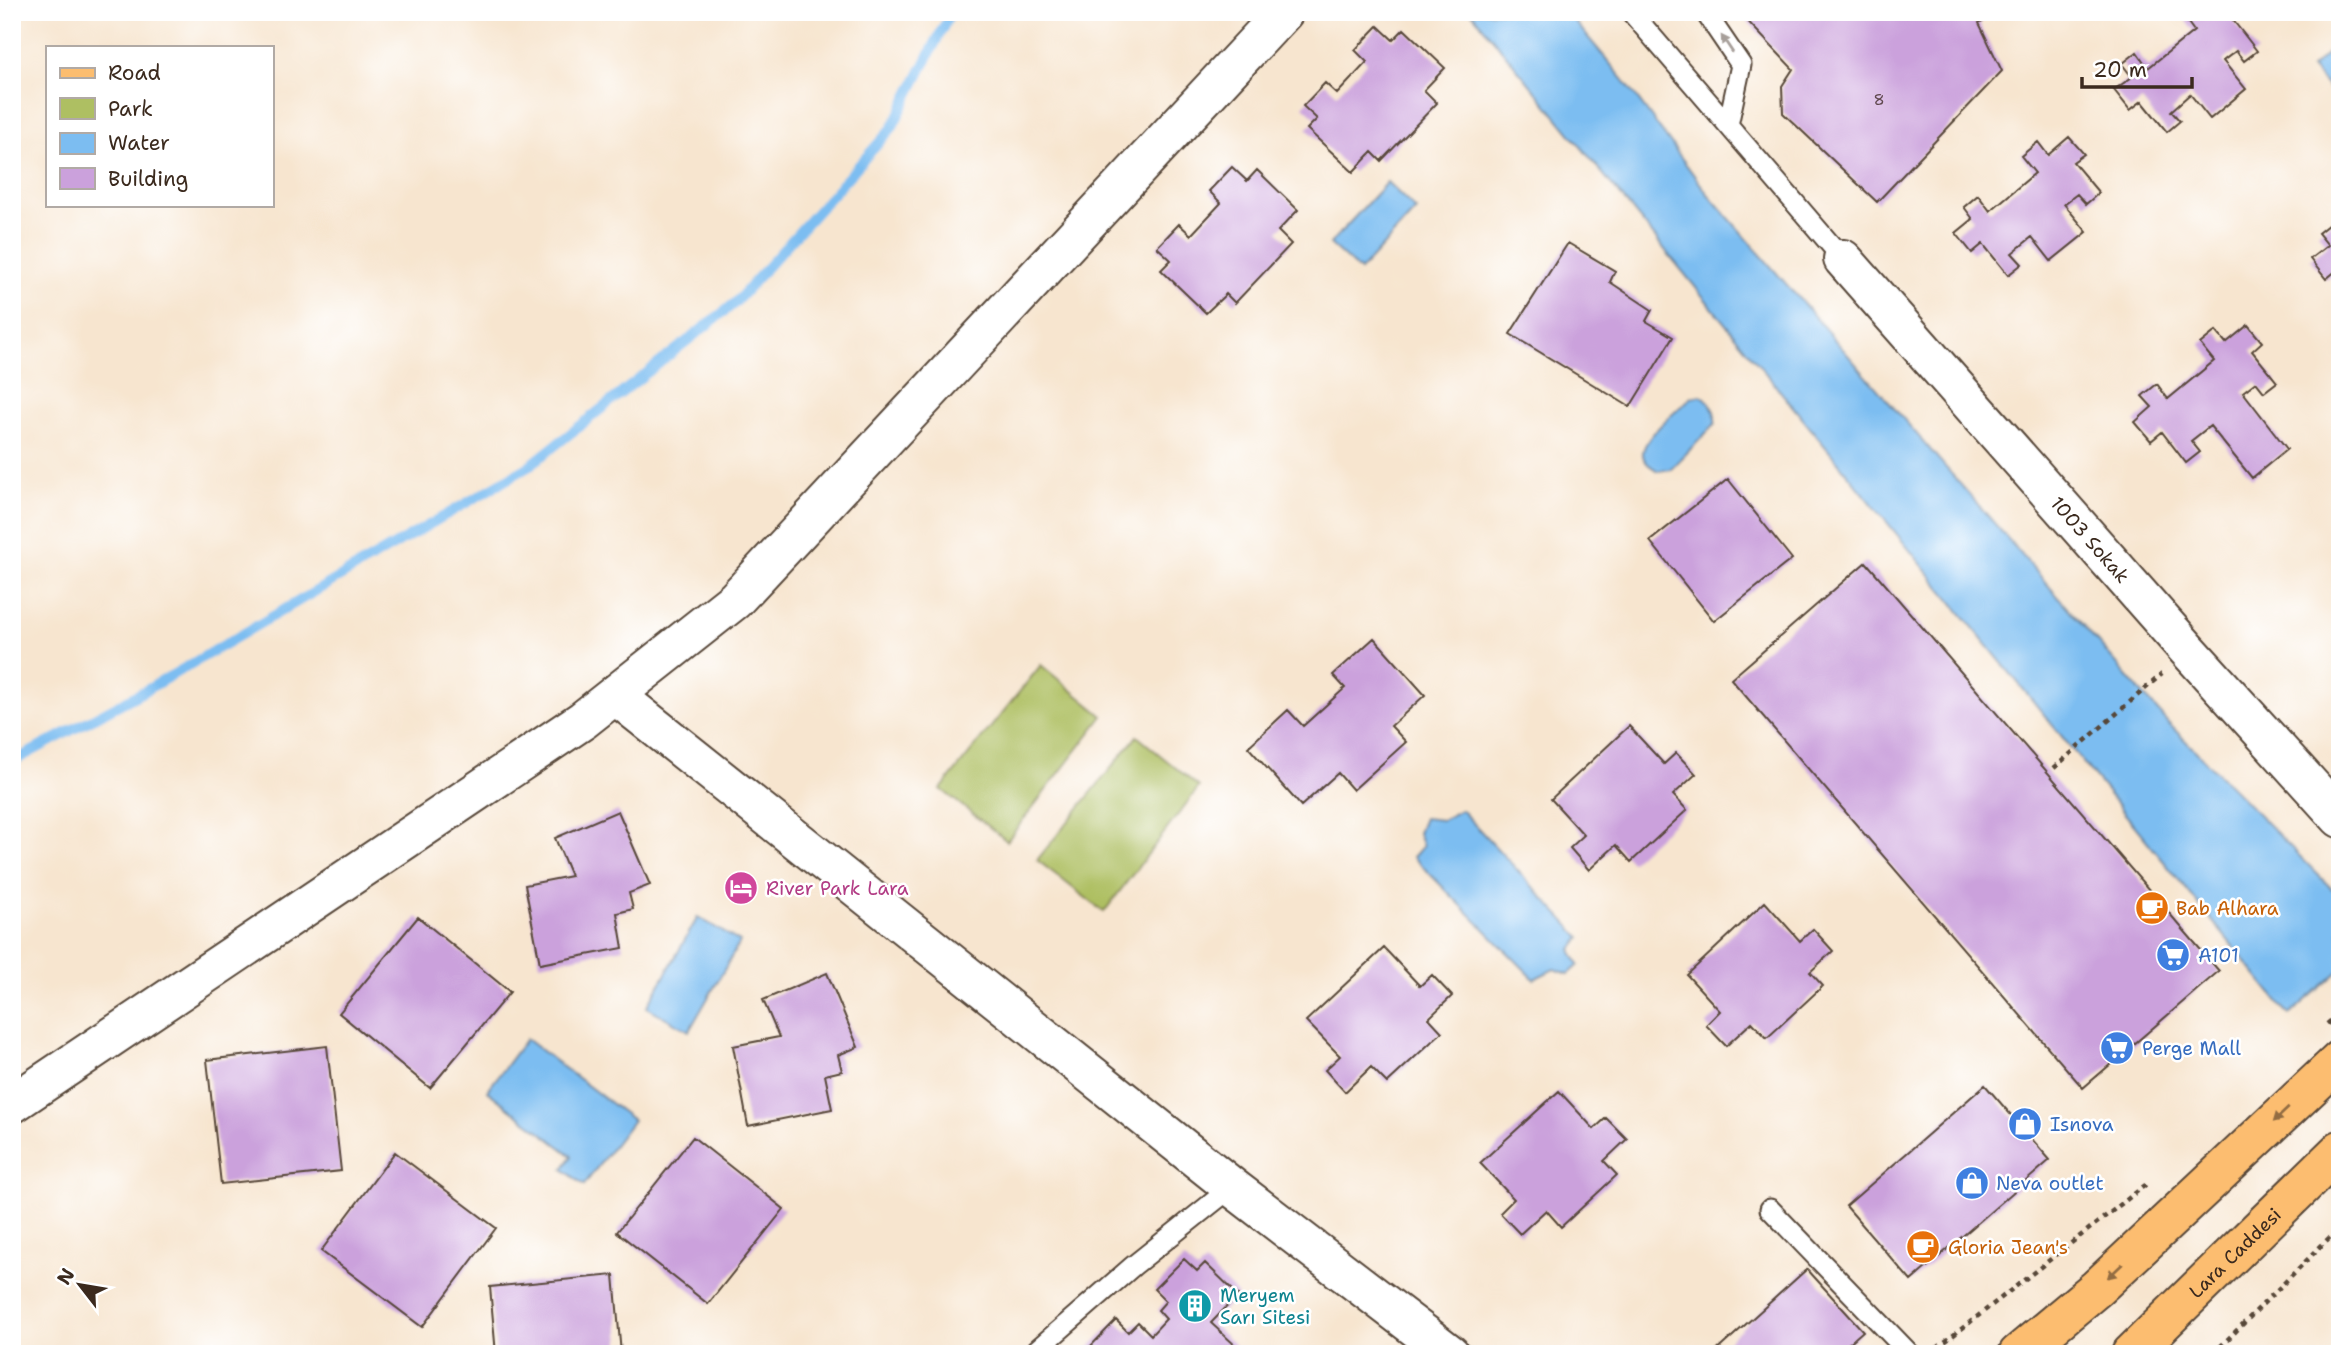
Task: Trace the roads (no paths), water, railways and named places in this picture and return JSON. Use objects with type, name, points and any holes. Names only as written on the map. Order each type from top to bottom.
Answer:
[{"type":"main road","points":[[2018,1354],[2097,1288],[2335,1064]]},
{"type":"main road","name":"Lara Caddesi","points":[[2131,1354],[2340,1150]]},
{"type":"street","points":[[12,1104],[583,720],[735,600],[1284,12]]},
{"type":"street","name":"1003 Sokak","points":[[1843,259],[2178,639],[2340,818]]},
{"type":"street","points":[[615,695],[1232,1187],[1450,1354]]},
{"type":"lane","points":[[1632,12],[1843,259]]},
{"type":"lane","points":[[1705,12],[1741,65],[1728,125]]},
{"type":"lane","points":[[1032,1354],[1133,1266],[1232,1187]]},
{"type":"lane","points":[[1770,1209],[1910,1354]]},
{"type":"water","points":[[1471,12],[1567,12],[1623,79],[1708,194],[2167,722],[2340,897],[2340,970],[2289,1015]]},
{"type":"water","points":[[2340,42],[2340,101],[2311,68]]},
{"type":"water","points":[[1387,182],[1416,210],[1360,271],[1330,244]]},
{"type":"water","points":[[1701,395],[1713,408],[1715,424],[1671,469],[1658,471],[1643,455],[1648,440],[1692,397]]},
{"type":"water","points":[[1461,810],[1581,938],[1571,950],[1579,965],[1569,974],[1554,969],[1534,979],[1413,857],[1423,846],[1418,833],[1424,818],[1442,820]]},
{"type":"water","points":[[698,917],[740,942],[689,1031],[647,1007]]},
{"type":"water","points":[[526,1039],[633,1120],[584,1185],[563,1169],[572,1156],[487,1091]]},
{"type":"waterway","points":[[12,762],[150,688],[528,467],[735,303],[892,128],[951,12]]},
{"type":"place","name":"River Park Lara","points":[[741,888]]},
{"type":"place","name":"Bab Alhara","points":[[2152,908]]},
{"type":"place","name":"A101","points":[[2173,955]]},
{"type":"place","name":"Perge Mall","points":[[2117,1048]]},
{"type":"place","name":"Isnova","points":[[2025,1124]]},
{"type":"place","name":"Neva outlet","points":[[1972,1183]]},
{"type":"place","name":"Gloria Jean's","points":[[1923,1247]]},
{"type":"place","name":"Meryem Sarı Sitesi","points":[[1195,1306]]}]
